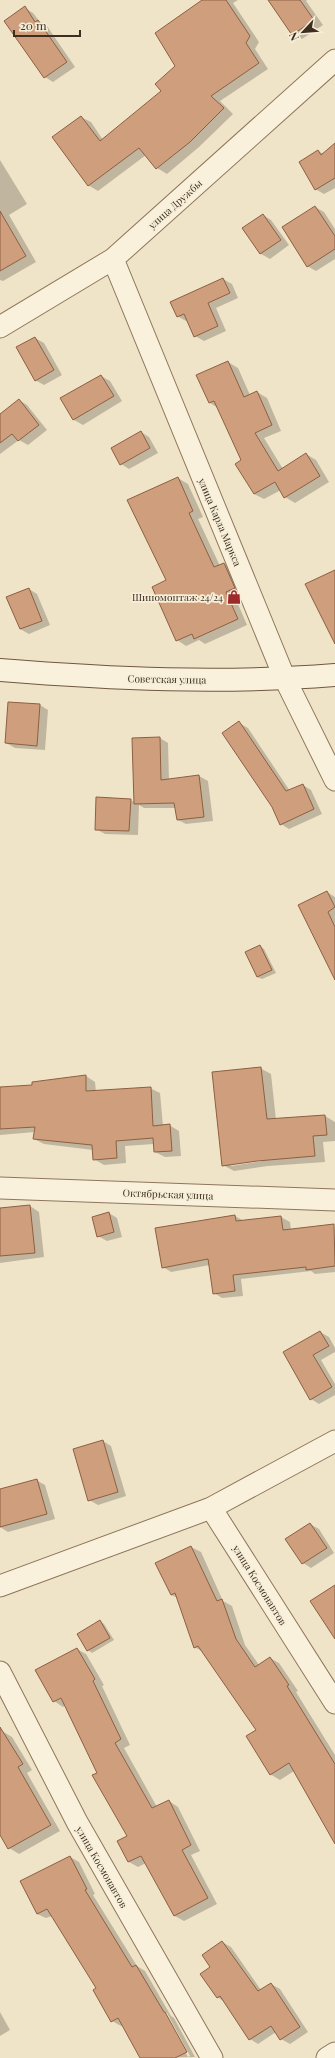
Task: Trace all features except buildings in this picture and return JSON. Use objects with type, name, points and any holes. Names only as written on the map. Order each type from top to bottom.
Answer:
[{"type":"street","name":"улица Дружбы","points":[[0,327],[112,259],[335,60]]},
{"type":"street","name":"улица Карла Маркса","points":[[112,259],[285,679],[335,780]]},
{"type":"street","name":"Советская улица","points":[[0,670],[161,680],[285,679],[335,675]]},
{"type":"street","name":"Октябрьская улица","points":[[0,1188],[335,1200]]},
{"type":"street","points":[[0,1586],[211,1508],[335,1441]]},
{"type":"street","name":"улица Космонавтов","points":[[211,1508],[335,1702]]},
{"type":"street","name":"улица Космонавтов","points":[[0,1672],[77,1822],[212,2058]]},
{"type":"street","points":[[327,2058],[335,2053]]},
{"type":"place","name":"Шиномонтаж 24/24","points":[[234,597]]}]
